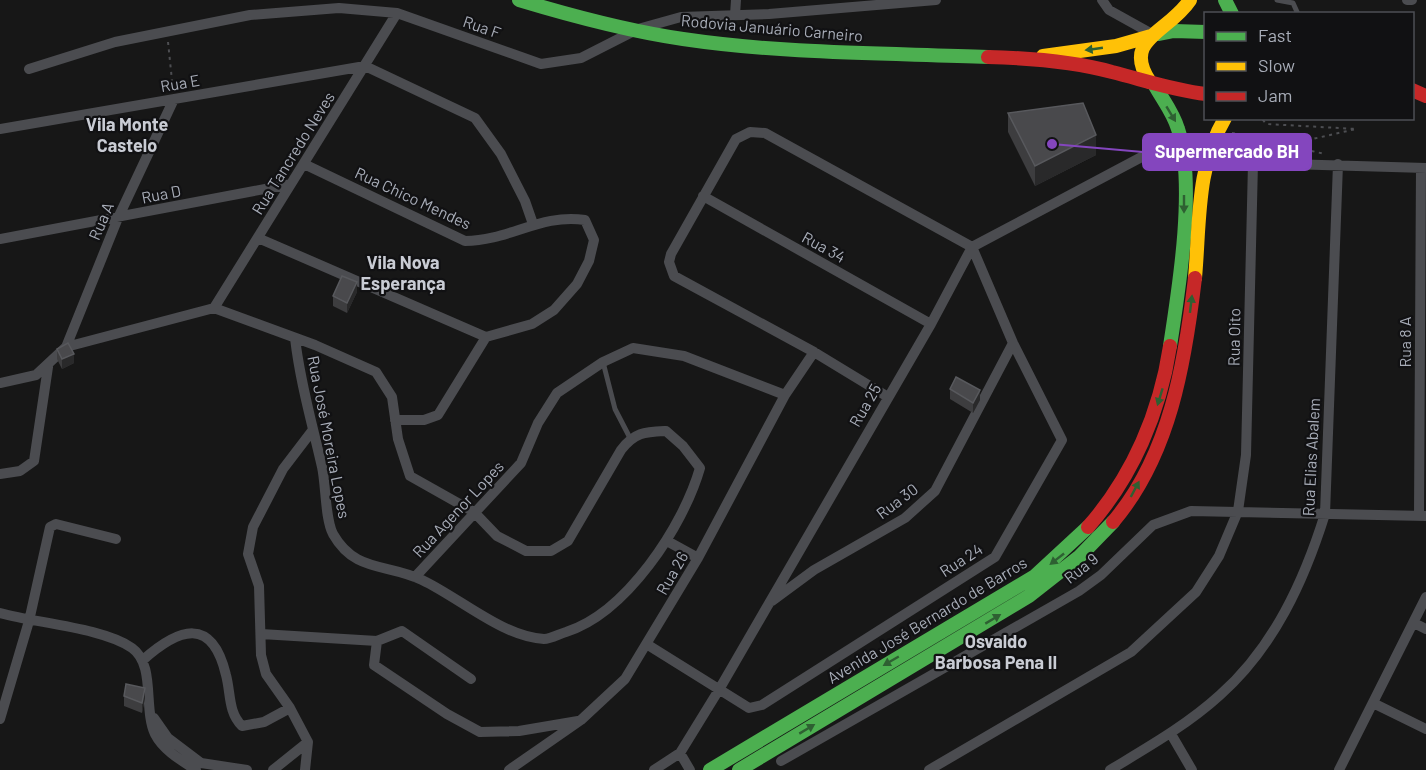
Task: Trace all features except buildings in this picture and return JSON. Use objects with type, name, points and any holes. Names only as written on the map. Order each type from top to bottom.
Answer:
[{"type":"main road","name":"Rodovia Januário Carneiro","points":[[519,0],[562,13],[683,39],[800,50],[1028,58],[1110,72],[1204,94]]},
{"type":"main road","points":[[1152,83],[1138,63],[1139,51],[1153,36],[1177,19],[1190,0]]},
{"type":"main road","name":"Rodovia Januário Carneiro","points":[[1028,58],[1116,46],[1174,31],[1204,32]]},
{"type":"main road","name":"Avenida José Bernardo de Barros","points":[[710,770],[1035,576],[1070,550],[1104,509],[1133,463],[1150,427],[1172,349],[1184,210],[1183,146],[1174,118],[1152,83]]},
{"type":"main road","name":"Avenida José Bernardo de Barros","points":[[739,770],[1019,604],[1065,571],[1126,507],[1151,460],[1178,384],[1191,309],[1208,147],[1222,123]]},
{"type":"street","points":[[735,15],[736,0]]},
{"type":"street","name":"Rua F","points":[[29,69],[115,42],[250,15],[339,8],[397,13],[541,64],[581,58],[638,29],[681,17],[936,0]]},
{"type":"street","points":[[1102,0],[1108,10],[1153,36]]},
{"type":"street","points":[[1407,0],[1412,0]]},
{"type":"street","name":"Rua Tancredo Neves","points":[[214,308],[397,13]]},
{"type":"street","points":[[365,66],[475,118],[501,153],[525,201],[533,224]]},
{"type":"street","name":"Rua E","points":[[0,129],[365,66]]},
{"type":"street","name":"Rua A","points":[[0,382],[36,375],[48,367],[66,347],[118,218],[174,99]]},
{"type":"street","points":[[888,397],[814,352],[679,280],[670,269],[671,254],[736,139],[750,132],[765,133],[972,247],[1150,152],[1183,146],[1208,147]]},
{"type":"street","points":[[1253,163],[1424,168]]},
{"type":"street","name":"Rua Oito","points":[[929,770],[1131,652],[1196,592],[1219,556],[1238,511],[1246,455],[1253,163]]},
{"type":"street","name":"Rua Chico Mendes","points":[[304,164],[465,241],[486,241],[533,224],[565,217],[585,220],[594,240],[589,261],[577,285],[554,310],[532,324],[486,337]]},
{"type":"street","name":"Rua Elias Abalem","points":[[1110,770],[1171,734],[1221,695],[1273,632],[1294,597],[1311,559],[1325,514],[1338,164]]},
{"type":"street","name":"Rua 8 A","points":[[1422,516],[1424,168]]},
{"type":"street","name":"Rua D","points":[[0,239],[291,184]]},
{"type":"street","name":"Rua 34","points":[[703,196],[931,324]]},
{"type":"street","points":[[258,238],[486,337],[438,415],[424,420],[395,420]]},
{"type":"street","name":"Rua 25","points":[[654,770],[680,753],[720,688],[931,324],[972,247]]},
{"type":"street","name":"Rua 24","points":[[648,645],[749,708],[762,705],[995,557],[1062,440],[1013,343],[972,247]]},
{"type":"street","points":[[66,347],[214,308]]},
{"type":"street","name":"Rua José Moreira Lopes","points":[[214,308],[295,338],[376,372],[392,397],[398,440],[410,476],[474,512],[497,536],[526,551],[550,551],[568,541],[630,438],[666,431],[683,446],[700,468],[692,497],[667,541],[622,594],[583,627],[546,639],[505,630],[474,609],[415,577],[351,558],[332,532],[322,468],[298,369],[295,338]]},
{"type":"street","name":"Rua 30","points":[[767,605],[814,570],[905,518],[935,491],[1013,343]]},
{"type":"street","name":"Rua Agenor Lopes","points":[[415,577],[521,463],[538,423],[557,393],[603,362],[633,348],[684,356],[785,395]]},
{"type":"street","name":"Rua 26","points":[[509,770],[581,720],[625,679],[648,645],[698,558],[785,395],[814,352]]},
{"type":"street","points":[[0,474],[20,471],[34,461],[48,367]]},
{"type":"street","points":[[305,770],[308,742],[290,708],[266,674],[261,655],[259,586],[248,554],[253,526],[283,469],[312,431]]},
{"type":"street","name":"Rua 9","points":[[784,766],[1079,591],[1101,575],[1131,543],[1153,525],[1191,511],[1422,516]]},
{"type":"street","points":[[0,719],[29,621],[50,527],[56,524],[116,539]]},
{"type":"street","points":[[667,541],[698,558]]},
{"type":"street","points":[[1339,770],[1426,597]]},
{"type":"street","points":[[0,613],[100,635],[132,648],[143,660],[149,718],[156,736],[177,758],[196,770]]},
{"type":"street","points":[[1414,623],[1426,629]]},
{"type":"street","points":[[261,634],[377,641],[402,631],[471,679]]},
{"type":"street","points":[[143,660],[164,641],[189,632],[199,633],[213,644],[226,673],[231,713],[242,726],[264,722],[290,708]]},
{"type":"street","points":[[377,641],[374,665],[447,714],[480,732],[519,731],[581,720]]},
{"type":"street","points":[[148,697],[154,719],[168,738],[183,750],[201,763],[247,770]]},
{"type":"street","points":[[1372,703],[1426,729]]},
{"type":"street","points":[[1171,734],[1192,770]]},
{"type":"street","points":[[273,770],[308,742]]},
{"type":"street","points":[[774,749],[784,766]]},
{"type":"street","points":[[680,753],[690,770]]},
{"type":"lane","points":[[1277,0],[1293,3],[1297,12]]},
{"type":"lane","points":[[603,362],[615,408],[630,438]]},
{"type":"path","points":[[167,33],[174,99]]},
{"type":"path","points":[[1253,163],[1251,153],[1356,129],[1266,124],[1263,120]]},
{"type":"path","points":[[1222,123],[1291,145],[1323,152],[1338,164]]},
{"type":"traffic: fast","points":[[519,0],[662,36],[721,44],[836,52],[988,57]]},
{"type":"traffic: fast","points":[[1225,0],[1231,12]]},
{"type":"traffic: fast","points":[[1159,34],[1174,31],[1204,32]]},
{"type":"traffic: fast","points":[[1154,84],[1176,123],[1183,151],[1186,178],[1184,236],[1170,346]]},
{"type":"traffic: fast","points":[[739,770],[1029,596],[1080,556],[1113,522]]},
{"type":"traffic: fast","points":[[710,770],[1035,576],[1088,527]]},
{"type":"traffic: slow","points":[[1150,82],[1142,67],[1141,56],[1144,46],[1190,0]]},
{"type":"traffic: slow","points":[[1043,56],[1116,46],[1151,36]]},
{"type":"traffic: slow","points":[[1195,278],[1204,176],[1209,156],[1224,120]]},
{"type":"traffic: jam","points":[[988,57],[1035,59],[1082,65],[1204,94]]},
{"type":"traffic: jam","points":[[1414,91],[1426,96]]},
{"type":"traffic: jam","points":[[1113,522],[1132,496],[1148,468],[1172,407],[1186,343],[1195,278]]},
{"type":"traffic: jam","points":[[1088,527],[1118,486],[1142,442],[1152,419],[1170,346]]},
{"type":"place","name":"Supermercado BH","points":[[1052,144]]},
{"type":"district","name":"Vila Monte Castelo","points":[[127,135]]},
{"type":"district","name":"Vila Nova Esperança","points":[[403,273]]},
{"type":"district","name":"Osvaldo Barbosa Pena II","points":[[996,652]]}]
